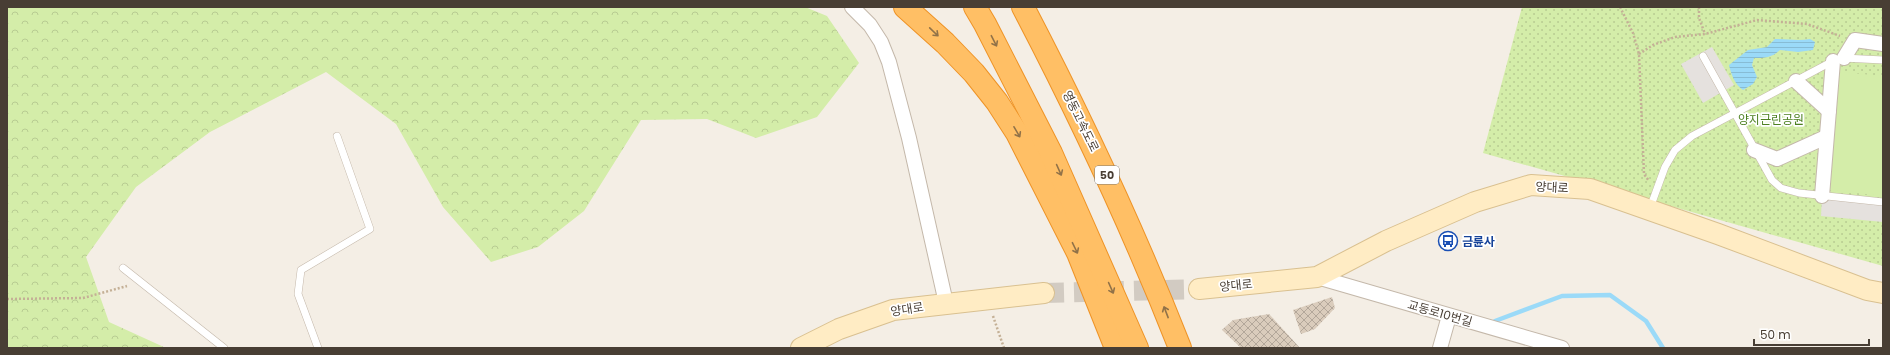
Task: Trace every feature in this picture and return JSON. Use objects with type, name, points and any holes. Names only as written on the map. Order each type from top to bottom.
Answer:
[{"type":"highway","points":[[905,7],[945,43],[974,73],[997,102],[1017,133],[1078,253],[1130,345]]},
{"type":"highway","points":[[975,7],[986,24],[1051,154],[1130,345]]},
{"type":"highway","name":"영동고속도로","points":[[1024,7],[1109,179],[1152,276],[1180,348]]},
{"type":"street","points":[[852,7],[870,25],[881,42],[889,62],[909,138],[946,303]]},
{"type":"street","points":[[1822,196],[1829,111],[1838,59],[1855,40],[1883,44]]},
{"type":"street","points":[[1796,81],[1829,111]]},
{"type":"street","points":[[1754,150],[1777,159],[1826,137]]},
{"type":"street","name":"양대로","points":[[1199,289],[1317,277],[1386,241],[1475,202],[1531,185],[1590,188],[1867,290],[1883,293]]},
{"type":"street","name":"교동로10번길","points":[[1317,277],[1562,348]]},
{"type":"street","name":"양대로","points":[[801,348],[839,329],[893,310],[946,303],[1044,294]]},
{"type":"street","points":[[1440,348],[1448,316]]},
{"type":"lane","points":[[1703,56],[1754,150],[1772,180],[1781,188],[1799,193],[1883,202]]},
{"type":"lane","points":[[1649,211],[1665,167],[1675,150],[1692,136],[1838,59],[1883,60]]},
{"type":"lane","points":[[318,348],[298,294],[301,270],[370,229],[337,136]]},
{"type":"lane","points":[[123,268],[224,348]]},
{"type":"path","points":[[1620,7],[1633,33],[1639,54],[1644,174],[1656,192]]},
{"type":"path","points":[[1700,7],[1699,18],[1705,34]]},
{"type":"path","points":[[1639,54],[1653,45],[1675,37],[1705,34],[1757,20],[1807,24],[1855,40]]},
{"type":"path","points":[[7,299],[83,298],[141,282]]},
{"type":"path","points":[[987,299],[1004,348]]},
{"type":"green space","points":[[7,7],[805,7],[827,16],[859,63],[817,117],[756,138],[707,119],[641,120],[584,211],[538,247],[491,262],[443,207],[396,124],[326,72],[210,132],[136,187],[86,257],[109,322],[166,348],[7,348]]},
{"type":"green space","name":"양지근린공원","points":[[1522,7],[1883,7],[1883,266],[1483,153]]},
{"type":"green space","points":[[1840,72],[1883,76],[1883,196],[1829,190]]},
{"type":"shaded area","points":[[1712,47],[1734,85],[1703,103],[1681,64]]},
{"type":"shaded area","points":[[1822,196],[1883,202],[1883,222],[1821,216]]},
{"type":"water","points":[[1775,39],[1810,39],[1815,42],[1813,50],[1798,52],[1780,50],[1774,55],[1768,57],[1754,58],[1752,65],[1757,77],[1753,84],[1743,90],[1734,79],[1729,65],[1748,50],[1767,47]]},
{"type":"building","points":[[1332,297],[1335,308],[1315,329],[1301,334],[1293,310]]},
{"type":"building","points":[[1269,314],[1300,348],[1241,348],[1222,330],[1233,320]]},
{"type":"waterway","points":[[1495,321],[1562,296],[1610,295],[1646,321],[1663,348]]},
{"type":"tunnel","points":[[1044,293],[1199,289]]},
{"type":"place","name":"금륜사","points":[[1448,241]]}]
